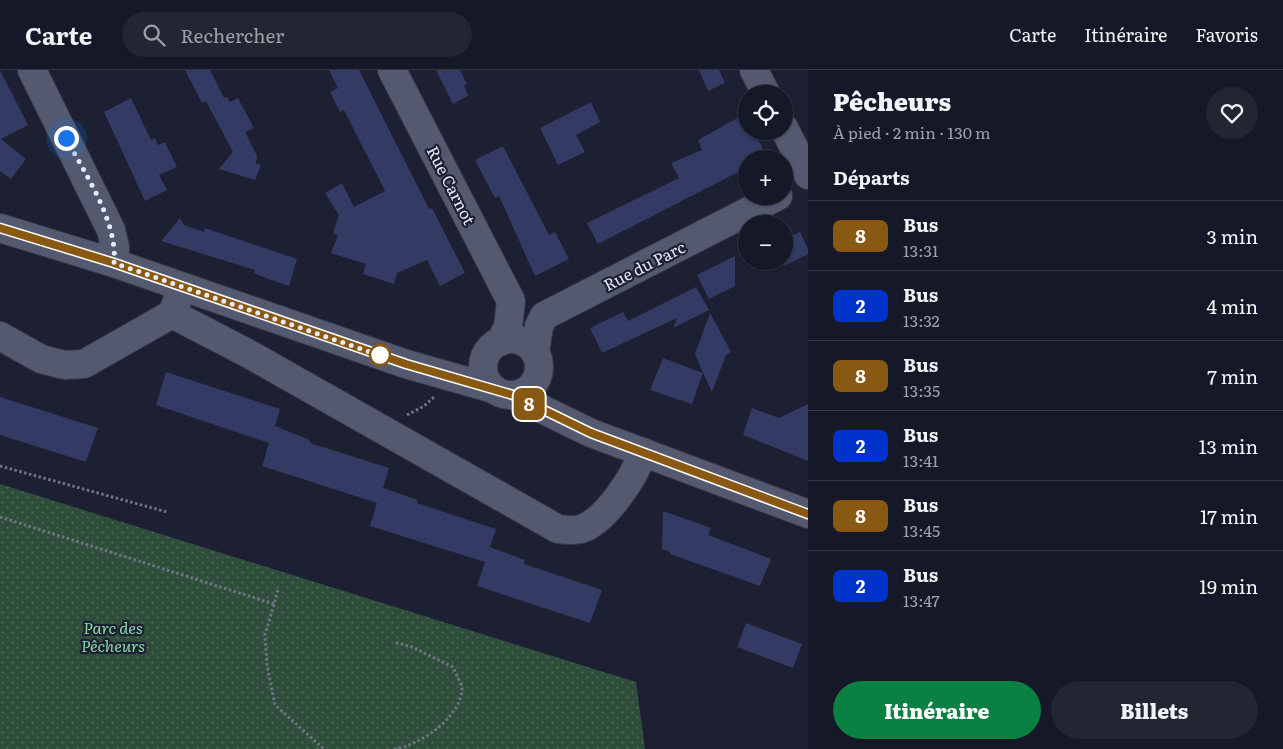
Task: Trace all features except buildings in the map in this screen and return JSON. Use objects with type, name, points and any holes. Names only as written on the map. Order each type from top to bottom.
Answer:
[{"type":"street","points":[[32,70],[108,222],[115,247],[114,263]]},
{"type":"street","name":"Rue Carnot","points":[[392,70],[511,300]]},
{"type":"street","points":[[754,70],[762,85]]},
{"type":"street","points":[[790,140],[808,175]]},
{"type":"street","points":[[793,188],[808,181]]},
{"type":"street","name":"Rue du Parc","points":[[544,316],[760,205]]},
{"type":"street","points":[[0,228],[114,263],[439,374],[504,392],[564,418],[591,433],[808,514]]},
{"type":"street","points":[[0,336],[41,359],[64,365],[84,364],[172,314],[182,287]]},
{"type":"street","points":[[511,300],[523,310],[544,316],[539,326],[537,362],[530,388],[504,392],[485,378],[484,364],[508,327],[511,300]]},
{"type":"street","points":[[172,314],[249,354],[548,525],[569,530],[591,524],[629,482],[643,452]]},
{"type":"street","points":[[439,374],[510,339],[519,340],[537,362],[564,418]]},
{"type":"path","points":[[384,431],[395,421],[432,400],[439,374]]},
{"type":"path","points":[[0,466],[167,512]]},
{"type":"path","points":[[0,518],[274,604]]},
{"type":"path","points":[[278,590],[264,635],[267,665],[275,705],[324,749]]},
{"type":"path","points":[[394,642],[412,647],[453,667],[462,688],[456,708],[436,732],[394,749]]},
{"type":"green space","name":"Parc des Pêcheurs","points":[[0,484],[636,682],[645,749],[0,749]]},
{"type":"bus line","name":"8","points":[[0,228],[114,263],[406,364],[503,394],[513,395],[564,418],[591,433],[808,514]]},
{"type":"route","points":[[66,138],[101,206],[111,230],[115,247],[114,263],[387,358],[380,355]]}]
